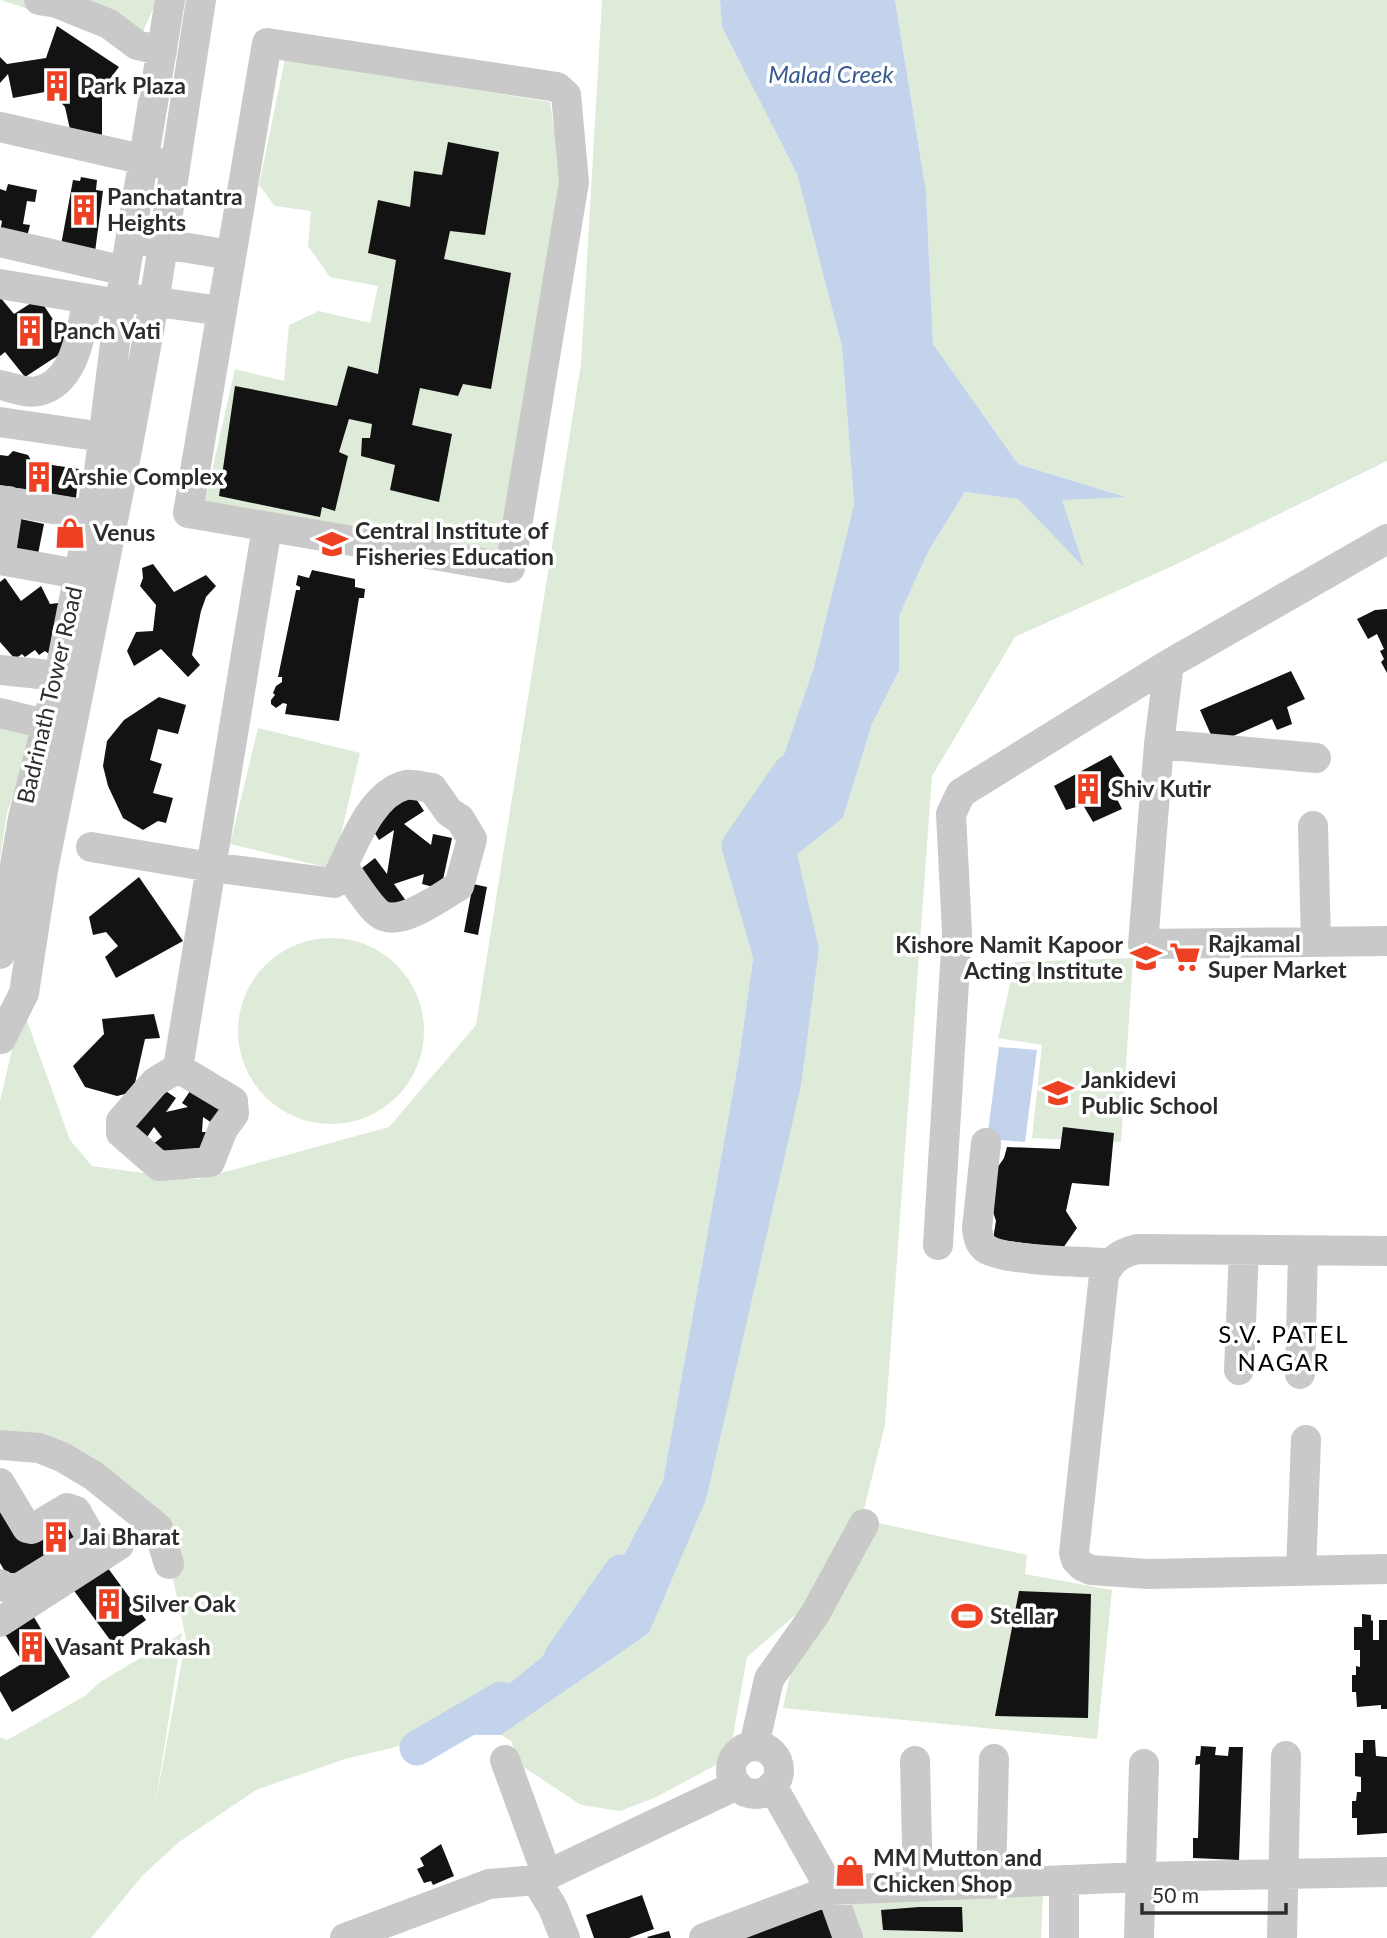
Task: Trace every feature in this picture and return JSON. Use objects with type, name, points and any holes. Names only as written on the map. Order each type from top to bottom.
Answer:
[{"type":"street","points":[[39,0],[57,3],[109,24],[137,45],[162,51]]},
{"type":"street","points":[[116,441],[122,290],[170,0]]},
{"type":"street","points":[[0,1036],[24,993],[116,441],[154,303],[201,0]]},
{"type":"street","points":[[267,43],[557,87],[566,94],[575,182],[510,568],[188,513],[222,311],[267,43]]},
{"type":"street","points":[[0,127],[174,167]]},
{"type":"street","points":[[131,239],[231,255]]},
{"type":"street","points":[[0,243],[154,303],[222,311]]},
{"type":"street","points":[[0,284],[88,299],[122,290]]},
{"type":"street","points":[[0,386],[36,392],[51,386],[65,372],[76,354],[88,299]]},
{"type":"street","points":[[0,422],[116,441]]},
{"type":"street","name":"Badrinath Tower Road","points":[[0,954],[23,818],[45,724],[70,581],[89,515],[116,441]]},
{"type":"street","points":[[70,581],[0,560],[5,501],[89,515]]},
{"type":"street","points":[[178,1068],[267,527]]},
{"type":"street","points":[[938,1245],[957,933],[951,814],[961,793],[1169,664],[1387,539]]},
{"type":"street","points":[[0,572],[70,581]]},
{"type":"street","points":[[1169,664],[1159,744],[1143,944],[1387,941]]},
{"type":"street","points":[[0,670],[52,674]]},
{"type":"street","points":[[0,713],[45,724]]},
{"type":"street","points":[[1159,744],[1316,758]]},
{"type":"street","points":[[91,847],[211,867],[334,883],[363,823],[392,791],[408,785],[432,788],[450,812],[460,819],[472,839],[459,886],[402,918],[390,919],[377,913],[343,867]]},
{"type":"street","points":[[1313,826],[1316,942]]},
{"type":"street","points":[[986,1143],[977,1228],[978,1239],[985,1248],[1003,1254],[1059,1261],[1110,1263]]},
{"type":"street","points":[[1387,1251],[1137,1249],[1120,1254],[1110,1263],[1104,1275],[1074,1553],[1076,1560],[1091,1570],[1148,1574],[1387,1569]]},
{"type":"street","points":[[1239,1370],[1244,1250]]},
{"type":"street","points":[[1300,1374],[1303,1251]]},
{"type":"street","points":[[1301,1571],[1306,1440]]},
{"type":"street","points":[[0,1445],[38,1448],[62,1457],[94,1476],[158,1528],[169,1564]]},
{"type":"street","points":[[0,1483],[27,1528],[32,1529],[67,1508],[76,1511],[92,1539],[89,1545],[19,1588],[7,1588],[0,1584]]},
{"type":"street","points":[[754,1746],[769,1679],[815,1614],[864,1524]]},
{"type":"street","points":[[0,1622],[119,1545]]},
{"type":"street","points":[[754,1746],[769,1751],[777,1760],[778,1777],[772,1786],[757,1794],[746,1792],[737,1785],[732,1775],[732,1763],[743,1750],[754,1746]]},
{"type":"street","points":[[1282,1938],[1286,1756]]},
{"type":"street","points":[[991,1883],[994,1759]]},
{"type":"street","points":[[505,1760],[542,1877],[565,1938]]},
{"type":"street","points":[[915,1761],[918,1886]]},
{"type":"street","points":[[1139,1938],[1144,1763]]},
{"type":"street","points":[[377,1932],[489,1884],[542,1877],[737,1785]]},
{"type":"street","points":[[772,1786],[831,1890],[848,1938]]},
{"type":"street","points":[[704,1938],[831,1890],[1140,1877],[1284,1875],[1337,1866],[1387,1872]]},
{"type":"street","points":[[542,1877],[540,1911],[550,1938]]},
{"type":"street","points":[[1064,1880],[1064,1938]]},
{"type":"green space","points":[[1,0],[157,0],[137,45]]},
{"type":"green space","points":[[602,0],[720,0],[722,27],[797,174],[842,347],[854,504],[814,667],[758,830],[756,938],[739,1058],[663,1481],[591,1617],[446,1735],[345,1759],[256,1790],[179,1842],[142,1876],[91,1938],[0,1938],[0,1737],[7,1740],[85,1696],[100,1682],[182,1633],[155,1807],[186,1638],[161,1526],[0,1432],[0,1101],[22,1007],[70,1140],[92,1166],[187,1179],[199,1179],[389,1127],[476,1025],[581,364]]},
{"type":"green space","points":[[895,0],[1387,0],[1387,461],[1177,564],[1015,637],[932,776],[885,1425],[863,1513],[816,1597],[747,1657],[729,1758],[654,1798],[620,1811],[581,1805],[519,1764],[511,1741],[501,1735],[649,1633],[706,1500],[747,1316],[819,948],[796,854],[843,818],[872,724],[899,671],[899,616],[929,550],[965,492],[1018,499],[1083,565],[1061,499],[1123,496],[1018,464],[933,344],[926,191]]},
{"type":"green space","points":[[285,59],[550,102],[563,188],[499,556],[205,502],[235,369],[284,381],[289,325],[319,311],[370,323],[378,286],[330,277],[308,246],[311,211],[275,206],[259,185]]},
{"type":"green space","points":[[0,728],[36,737],[7,812],[0,859]]},
{"type":"green space","points":[[258,728],[360,753],[333,869],[230,844]]},
{"type":"green space","points":[[331,938],[366,945],[396,966],[417,996],[424,1031],[417,1066],[396,1096],[366,1117],[331,1124],[296,1117],[266,1096],[245,1066],[238,1031],[245,996],[266,966],[296,945]]},
{"type":"green space","points":[[1133,958],[1121,1142],[1032,1138],[1042,1045],[998,1038],[1015,962]]},
{"type":"green space","name":"Stellar","points":[[873,1522],[1027,1555],[1025,1574],[1112,1590],[1097,1739],[783,1708],[790,1675]]},
{"type":"green space","points":[[1043,1894],[1041,1938],[860,1938],[848,1901]]},
{"type":"water","name":"Malad Creek","points":[[720,0],[895,0],[926,191],[933,344],[1018,464],[1126,497],[1062,500],[1084,567],[1018,499],[965,492],[929,550],[899,616],[899,671],[872,724],[843,818],[797,854],[819,948],[801,1085],[706,1500],[649,1633],[501,1735],[446,1735],[591,1617],[663,1481],[739,1058],[756,938],[758,830],[814,667],[854,504],[842,347],[797,174],[722,27]]},
{"type":"water","points":[[999,1047],[1037,1050],[1025,1142],[987,1139]]},
{"type":"building","name":"Park Plaza","points":[[57,26],[119,67],[102,89],[102,139],[73,143],[65,107],[50,91],[13,98],[8,74],[0,83],[0,57],[7,64],[46,58]]},
{"type":"building","points":[[448,142],[499,152],[485,235],[450,231],[444,259],[511,273],[491,389],[463,384],[458,396],[420,388],[412,425],[452,434],[439,502],[390,490],[395,465],[361,456],[362,438],[370,438],[372,424],[349,419],[339,452],[348,456],[335,511],[322,507],[320,517],[219,496],[235,386],[337,406],[348,366],[378,374],[396,260],[368,253],[378,200],[410,207],[414,171],[442,175]]},
{"type":"building","name":"Panchatantra Heights","points":[[81,177],[97,180],[96,190],[103,191],[95,252],[61,245],[73,180],[80,181]]},
{"type":"building","points":[[8,184],[37,190],[35,202],[27,201],[23,224],[30,225],[27,237],[0,232],[0,189],[6,191]]},
{"type":"building","name":"Panch Vati","points":[[0,297],[14,314],[39,298],[71,347],[25,377],[5,352],[0,356]]},
{"type":"building","name":"Arshie Complex","points":[[13,451],[28,455],[32,462],[79,469],[76,498],[0,486],[0,455],[8,456]]},
{"type":"building","points":[[16,518],[44,524],[37,559],[9,552]]},
{"type":"building","points":[[153,564],[174,592],[206,575],[216,586],[206,597],[201,611],[192,655],[200,665],[188,677],[161,649],[134,666],[127,651],[136,632],[153,631],[156,605],[140,586],[142,568]]},
{"type":"building","points":[[312,570],[355,579],[355,587],[365,589],[364,598],[359,598],[339,721],[285,714],[287,704],[283,703],[276,708],[271,704],[276,686],[282,682],[282,677],[278,677],[296,590],[300,590],[296,585],[298,575],[309,578]]},
{"type":"building","points":[[5,578],[21,601],[41,586],[50,604],[58,603],[59,618],[49,654],[45,651],[39,655],[35,650],[25,657],[22,654],[15,659],[0,642],[0,582]]},
{"type":"building","points":[[1387,609],[1387,673],[1381,662],[1384,659],[1380,651],[1384,649],[1377,634],[1368,639],[1357,619],[1375,610]]},
{"type":"building","points":[[1291,671],[1305,699],[1287,707],[1292,724],[1277,730],[1272,719],[1215,744],[1200,710]]},
{"type":"building","points":[[159,697],[186,705],[178,734],[158,729],[150,760],[162,764],[153,793],[173,798],[166,823],[158,821],[143,830],[123,818],[108,786],[103,766],[107,741],[124,720]]},
{"type":"building","name":"Shiv Kutir","points":[[1111,755],[1130,785],[1114,793],[1122,809],[1093,822],[1083,805],[1066,810],[1054,786]]},
{"type":"building","points":[[413,794],[424,811],[404,824],[431,845],[433,834],[452,838],[441,889],[422,884],[424,874],[394,884],[409,905],[391,918],[357,872],[375,858],[387,874],[394,830],[379,840],[369,824]]},
{"type":"building","points":[[139,877],[183,941],[116,978],[105,957],[118,946],[106,932],[93,935],[89,917]]},
{"type":"building","points":[[473,884],[487,887],[478,935],[464,932]]},
{"type":"building","points":[[154,1014],[160,1038],[145,1039],[133,1092],[117,1096],[85,1087],[73,1066],[104,1034],[102,1019]]},
{"type":"building","points":[[196,1082],[232,1106],[218,1127],[203,1117],[202,1132],[208,1132],[211,1155],[165,1160],[152,1145],[162,1137],[154,1127],[145,1140],[126,1126],[157,1085],[176,1098],[166,1112],[188,1107],[182,1103]]},
{"type":"building","points":[[1063,1127],[1114,1133],[1109,1186],[1072,1183],[1066,1211],[1077,1228],[1063,1248],[993,1239],[996,1221],[989,1199],[995,1171],[1004,1158],[1007,1147],[1060,1149]]},
{"type":"building","name":"Jai Bharat","points":[[0,1494],[26,1538],[71,1512],[85,1537],[10,1580],[0,1563]]},
{"type":"building","name":"Silver Oak","points":[[105,1564],[146,1620],[113,1644],[72,1588]]},
{"type":"building","points":[[1019,1591],[1091,1594],[1088,1718],[995,1716]]},
{"type":"building","name":"Vasant Prakash","points":[[32,1614],[70,1677],[12,1712],[0,1691],[0,1677],[23,1663],[3,1631]]},
{"type":"building","points":[[1362,1614],[1371,1615],[1373,1640],[1379,1640],[1379,1620],[1387,1620],[1387,1709],[1381,1709],[1381,1705],[1357,1707],[1356,1692],[1352,1692],[1352,1675],[1356,1675],[1356,1666],[1360,1667],[1360,1650],[1354,1650],[1354,1627],[1362,1627]]},
{"type":"building","points":[[1363,1740],[1375,1740],[1376,1756],[1387,1757],[1387,1833],[1357,1835],[1357,1818],[1352,1818],[1352,1801],[1356,1801],[1357,1792],[1361,1792],[1361,1777],[1355,1776],[1355,1753],[1363,1753]]},
{"type":"building","points":[[1201,1746],[1216,1747],[1215,1755],[1228,1756],[1229,1747],[1243,1747],[1239,1860],[1193,1858],[1193,1838],[1198,1838],[1200,1764],[1195,1765]]},
{"type":"building","points":[[441,1844],[454,1876],[433,1885],[431,1881],[424,1883],[417,1869],[424,1866],[420,1858]]},
{"type":"building","points":[[642,1895],[654,1929],[629,1938],[594,1938],[586,1915]]},
{"type":"building","points":[[827,1906],[838,1938],[738,1938]]},
{"type":"building","points":[[962,1907],[963,1932],[883,1930],[881,1910]]},
{"type":"building","points":[[669,1931],[671,1938],[647,1937]]},
{"type":"waterway","points":[[770,953],[739,846],[791,771]]},
{"type":"waterway","points":[[561,1658],[621,1572]]},
{"type":"waterway","points":[[417,1748],[501,1699]]},
{"type":"place","name":"Park Plaza","points":[[57,86]]},
{"type":"place","name":"Panchatantra Heights","points":[[84,210]]},
{"type":"place","name":"Panch Vati","points":[[30,331]]},
{"type":"place","name":"Arshie Complex","points":[[39,477]]},
{"type":"place","name":"Venus","points":[[70,533]]},
{"type":"place","name":"Central Institute of Fisheries Education","points":[[332,544]]},
{"type":"place","name":"Shiv Kutir","points":[[1088,789]]},
{"type":"place","name":"Rajkamal Super Market","points":[[1185,957]]},
{"type":"place","name":"Kishore Namit Kapoor Acting Institute","points":[[1146,958]]},
{"type":"place","name":"Jankidevi Public School","points":[[1058,1093]]},
{"type":"place","name":"Jai Bharat","points":[[56,1537]]},
{"type":"place","name":"Silver Oak","points":[[109,1604]]},
{"type":"place","name":"Stellar","points":[[967,1616]]},
{"type":"place","name":"Vasant Prakash","points":[[32,1647]]},
{"type":"place","name":"MM Mutton and Chicken Shop","points":[[850,1871]]},
{"type":"district","name":"S.V. PATEL NAGAR","points":[[1284,1349]]}]
